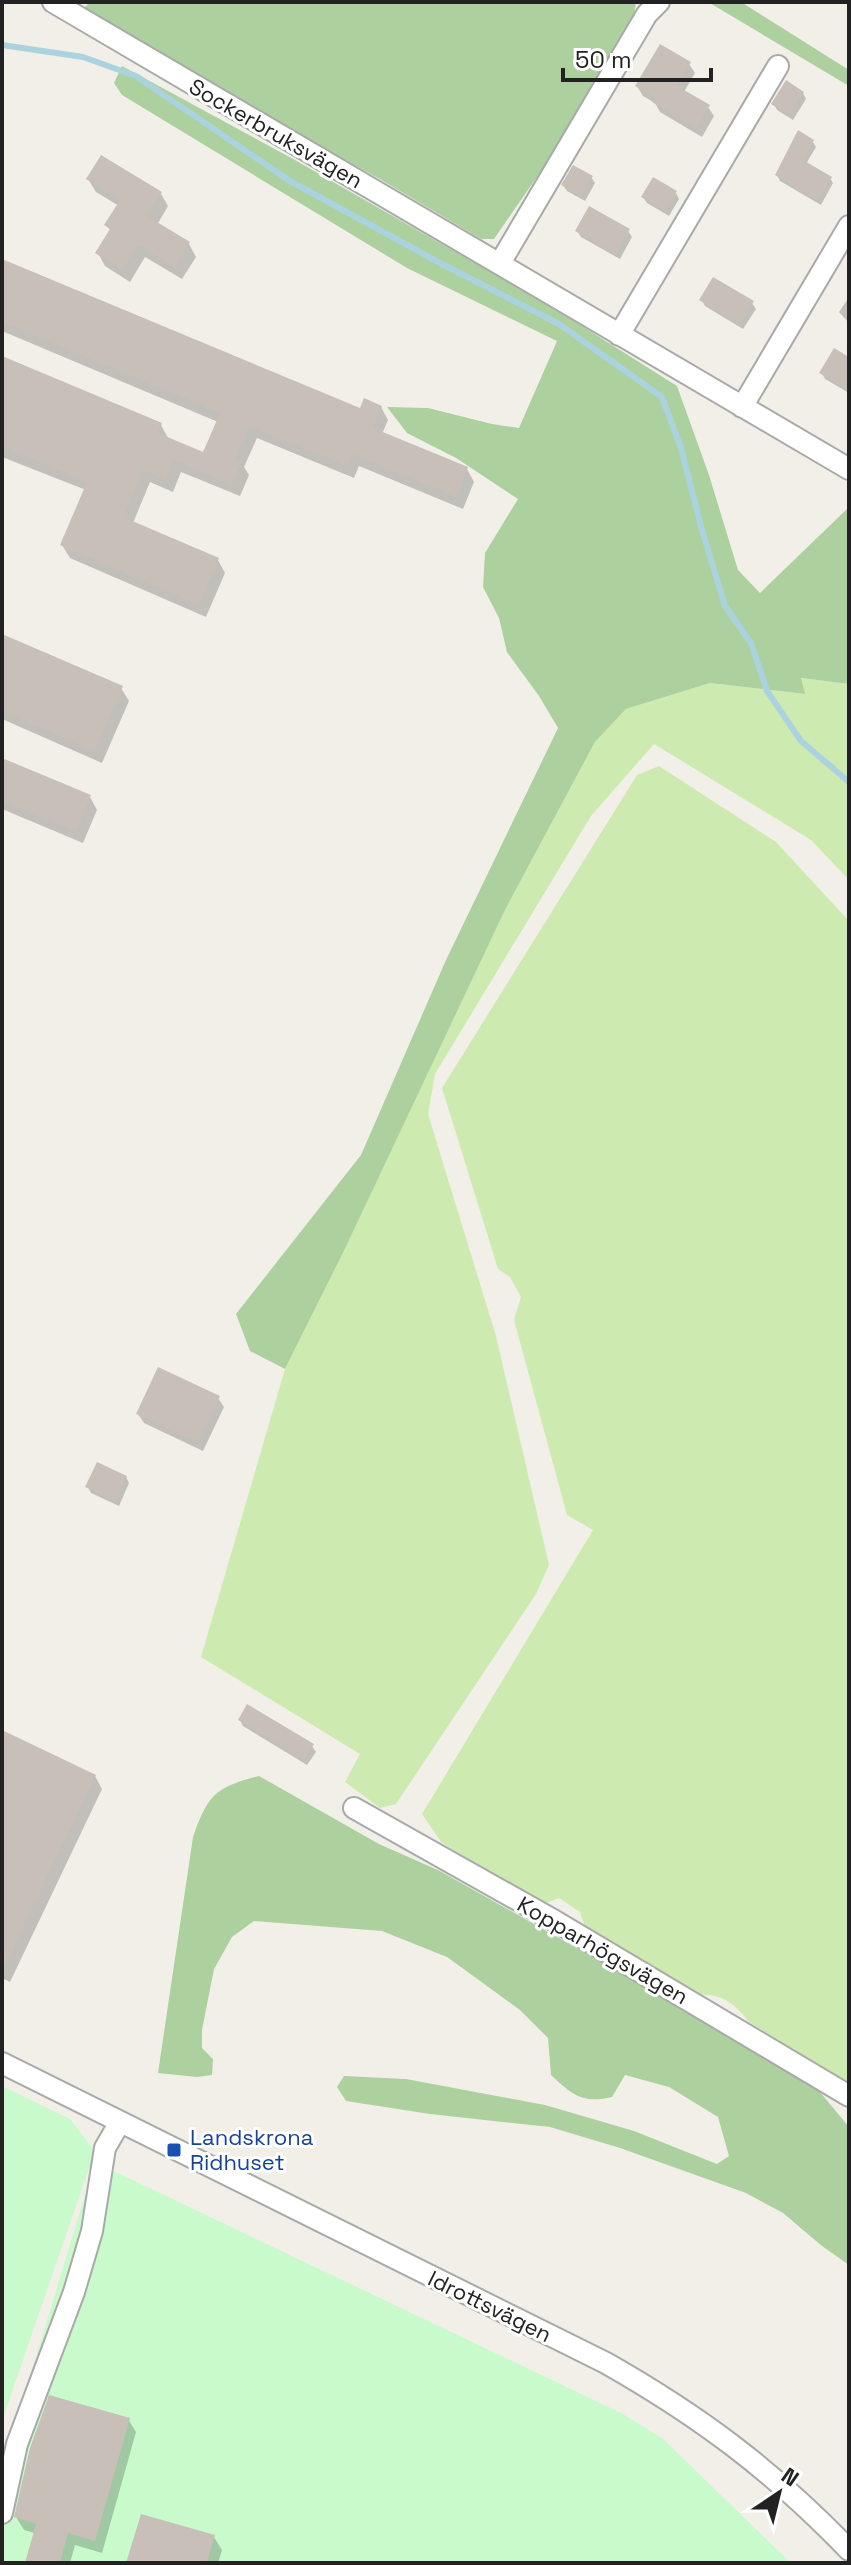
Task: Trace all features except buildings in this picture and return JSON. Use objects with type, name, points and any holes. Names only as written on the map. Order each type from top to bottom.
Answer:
[{"type":"street","name":"Sockerbruksvägen","points":[[53,2],[849,469]]},
{"type":"street","points":[[500,263],[647,14],[659,2]]},
{"type":"street","points":[[619,335],[778,66]]},
{"type":"street","points":[[742,407],[849,226]]},
{"type":"street","name":"Kopparhögsvägen","points":[[354,1808],[555,1921],[849,2096]]},
{"type":"street","name":"Idrottsvägen","points":[[2,2063],[592,2356],[664,2396],[719,2433],[771,2475],[849,2550]]},
{"type":"street","points":[[2,2513],[17,2444],[74,2292],[92,2231],[105,2148],[120,2122]]},
{"type":"green space","points":[[90,2],[636,2],[634,16],[559,145],[494,239],[481,239],[378,178],[124,38],[83,9]]},
{"type":"green space","points":[[708,2],[741,2],[849,70],[849,86]]},
{"type":"green space","points":[[122,66],[295,160],[555,309],[677,386],[738,570],[760,593],[849,507],[849,684],[801,678],[805,694],[710,683],[626,709],[595,742],[506,908],[285,1369],[250,1351],[236,1314],[361,1155],[446,960],[558,728],[507,652],[499,618],[483,587],[485,553],[518,499],[456,458],[407,433],[387,407],[428,408],[519,428],[557,341],[407,268],[122,95],[114,83]]},
{"type":"green space","points":[[800,678],[849,684],[849,880],[811,840],[654,744],[591,816],[435,1074],[428,1114],[496,1336],[549,1565],[536,1594],[396,1804],[380,1808],[345,1782],[360,1754],[201,1657],[285,1369],[506,908],[595,742],[626,709],[710,683],[804,694]]},
{"type":"green space","points":[[659,766],[776,842],[849,921],[849,2084],[749,2022],[727,2001],[698,1995],[585,1927],[580,1912],[559,1898],[541,1905],[441,1842],[422,1814],[593,1530],[567,1515],[514,1320],[521,1297],[510,1277],[498,1269],[442,1088],[637,775]]},
{"type":"green space","points":[[259,1776],[379,1844],[440,1871],[777,2061],[820,2092],[849,2127],[849,2265],[783,2213],[746,2193],[620,2148],[550,2127],[346,2101],[337,2087],[344,2076],[406,2079],[545,2105],[634,2131],[717,2164],[729,2156],[718,2117],[669,2087],[625,2075],[612,2097],[593,2099],[572,2093],[551,2075],[548,2038],[520,2010],[447,1957],[382,1931],[254,1921],[232,1937],[214,1969],[202,2030],[202,2048],[213,2059],[212,2075],[197,2077],[158,2073],[193,1837],[204,1811],[216,1794],[233,1784]]},
{"type":"green space","points":[[2,2086],[70,2119],[95,2151],[2,2421]]},
{"type":"green space","points":[[95,2162],[623,2414],[663,2439],[791,2563],[2,2563],[2,2469]]},
{"type":"waterway","points":[[2,45],[83,57],[136,76],[290,181],[559,324],[662,397],[681,448],[725,606],[751,643],[767,691],[801,741],[849,782]]},
{"type":"place","name":"Landskrona Ridhuset","points":[[174,2150]]}]
